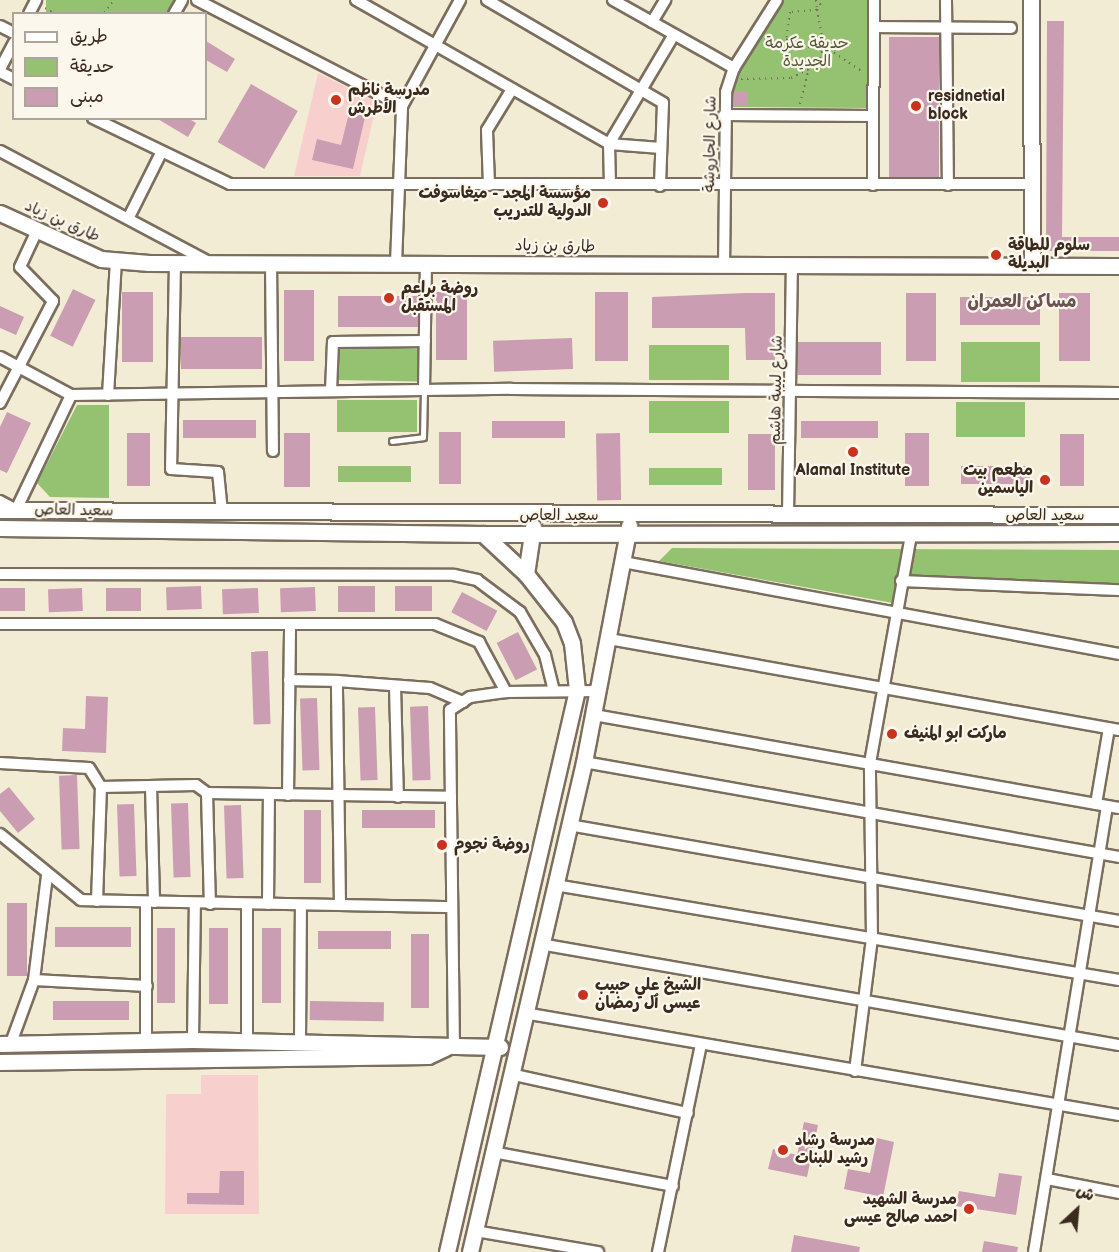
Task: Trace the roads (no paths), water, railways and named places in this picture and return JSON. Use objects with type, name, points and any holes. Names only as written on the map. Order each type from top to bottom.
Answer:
[{"type":"main road","points":[[1031,0],[1032,266]]},
{"type":"main road","name":"طارق بن زياد","points":[[0,213],[37,231],[116,260],[175,263],[724,267],[1119,266]]},
{"type":"main road","points":[[0,510],[1119,515]]},
{"type":"main road","points":[[526,574],[530,534],[540,514]]},
{"type":"main road","points":[[470,1252],[584,762],[631,514]]},
{"type":"main road","name":"سعيد العاص","points":[[0,528],[483,534],[1119,533]]},
{"type":"main road","points":[[447,1252],[577,690],[574,654],[564,622],[526,574],[483,534]]},
{"type":"main road","points":[[6,1044],[194,1040],[429,1043],[449,1048],[516,1048]]},
{"type":"main road","points":[[0,1062],[428,1056],[449,1048]]},
{"type":"street","points":[[197,0],[402,106]]},
{"type":"street","points":[[356,0],[609,144],[662,148]]},
{"type":"street","points":[[396,264],[402,106],[460,0]]},
{"type":"street","points":[[487,0],[663,103],[660,186]]},
{"type":"street","points":[[613,0],[733,74]]},
{"type":"street","points":[[652,22],[665,0]]},
{"type":"street","name":"شارع الجاروشة","points":[[724,267],[724,115],[733,74],[777,0]]},
{"type":"street","points":[[873,185],[874,0]]},
{"type":"street","points":[[946,0],[948,185]]},
{"type":"street","points":[[874,27],[1011,28]]},
{"type":"street","points":[[610,184],[609,144],[673,36]]},
{"type":"street","points":[[0,70],[12,47]]},
{"type":"street","points":[[489,185],[487,130],[512,89]]},
{"type":"street","points":[[724,115],[873,116]]},
{"type":"street","points":[[111,123],[161,153],[230,184],[725,186],[1032,184]]},
{"type":"street","points":[[0,151],[129,217],[211,263]]},
{"type":"street","points":[[129,217],[161,153]]},
{"type":"street","points":[[0,403],[53,301],[20,267],[37,231]]},
{"type":"street","points":[[108,395],[116,260]]},
{"type":"street","points":[[175,263],[171,469],[218,472],[222,512]]},
{"type":"street","points":[[271,263],[273,451]]},
{"type":"street","points":[[424,390],[426,264]]},
{"type":"street","name":"شارع لبيبة هاشم","points":[[788,515],[793,393],[792,266]]},
{"type":"street","points":[[331,391],[333,342],[425,341]]},
{"type":"street","points":[[0,357],[71,395],[424,390],[1119,393]]},
{"type":"street","points":[[0,501],[16,510],[71,395]]},
{"type":"street","points":[[855,1071],[868,1001],[872,938],[871,876],[874,813],[870,762],[911,535]]},
{"type":"street","points":[[623,562],[1119,654]]},
{"type":"street","points":[[0,574],[454,575],[477,580],[520,612],[545,655],[554,690]]},
{"type":"street","points":[[901,581],[1119,590]]},
{"type":"street","points":[[0,624],[435,624],[479,642],[506,692]]},
{"type":"street","points":[[288,795],[290,625]]},
{"type":"street","points":[[609,639],[1114,729],[1101,805],[1098,853],[1086,915],[1034,1252]]},
{"type":"street","points":[[290,680],[430,687],[463,702]]},
{"type":"street","points":[[337,681],[340,905]]},
{"type":"street","points":[[395,686],[398,796]]},
{"type":"street","points":[[449,1048],[452,907],[450,710],[463,702],[506,692],[599,691]]},
{"type":"street","points":[[594,715],[870,762],[1119,808]]},
{"type":"street","points":[[584,762],[1119,857]]},
{"type":"street","points":[[0,763],[89,768],[101,787],[98,901]]},
{"type":"street","points":[[101,787],[196,785],[207,793],[451,797]]},
{"type":"street","points":[[146,1042],[151,786]]},
{"type":"street","points":[[207,793],[210,904]]},
{"type":"street","points":[[268,904],[269,795]]},
{"type":"street","points":[[569,825],[1119,921]]},
{"type":"street","points":[[0,834],[47,876],[81,900],[452,907]]},
{"type":"street","points":[[6,1044],[34,980],[47,876]]},
{"type":"street","points":[[555,885],[1119,980]]},
{"type":"street","points":[[194,1040],[195,903]]},
{"type":"street","points":[[247,904],[247,1041]]},
{"type":"street","points":[[300,1042],[301,905]]},
{"type":"street","points":[[540,944],[1119,1045]]},
{"type":"street","points":[[34,980],[147,986]]},
{"type":"street","points":[[524,1013],[1119,1115]]},
{"type":"street","points":[[658,1252],[701,1044]]},
{"type":"street","points":[[510,1074],[688,1113]]},
{"type":"street","points":[[493,1152],[673,1186]]},
{"type":"street","points":[[1047,1179],[1119,1193]]},
{"type":"street","points":[[475,1231],[598,1252]]},
{"type":"lane","points":[[392,441],[423,437],[424,390]]},
{"type":"place","name":"مدرسة ناظم الأطرش","points":[[336,100]]},
{"type":"place","name":"residnetial block","points":[[916,106]]},
{"type":"place","name":"مؤسسة المجد - ميغاسوفت الدولية للتدريب","points":[[603,203]]},
{"type":"place","name":"سلوم للطاقة البديلة","points":[[996,255]]},
{"type":"place","name":"روضة براعم المستقبل","points":[[389,298]]},
{"type":"place","name":"Alamal Institute","points":[[853,452]]},
{"type":"place","name":"مطعم بيت الياسمين","points":[[1045,480]]},
{"type":"place","name":"ماركت ابو المنيف","points":[[892,734]]},
{"type":"place","name":"روضة نجوم","points":[[442,845]]},
{"type":"place","name":"الشيخ علي حبيب عيسى ٱل رمضان","points":[[583,995]]},
{"type":"place","name":"مدرسة رشاد رشيد للبنات","points":[[783,1150]]},
{"type":"place","name":"مدرسة الشهيد احمد صالح عيسى","points":[[969,1209]]},
{"type":"district","name":"مساكن العمران","points":[[1022,302]]},
{"type":"park label","name":"حديقة عكرمة الجديدة","points":[[807,53]]}]
